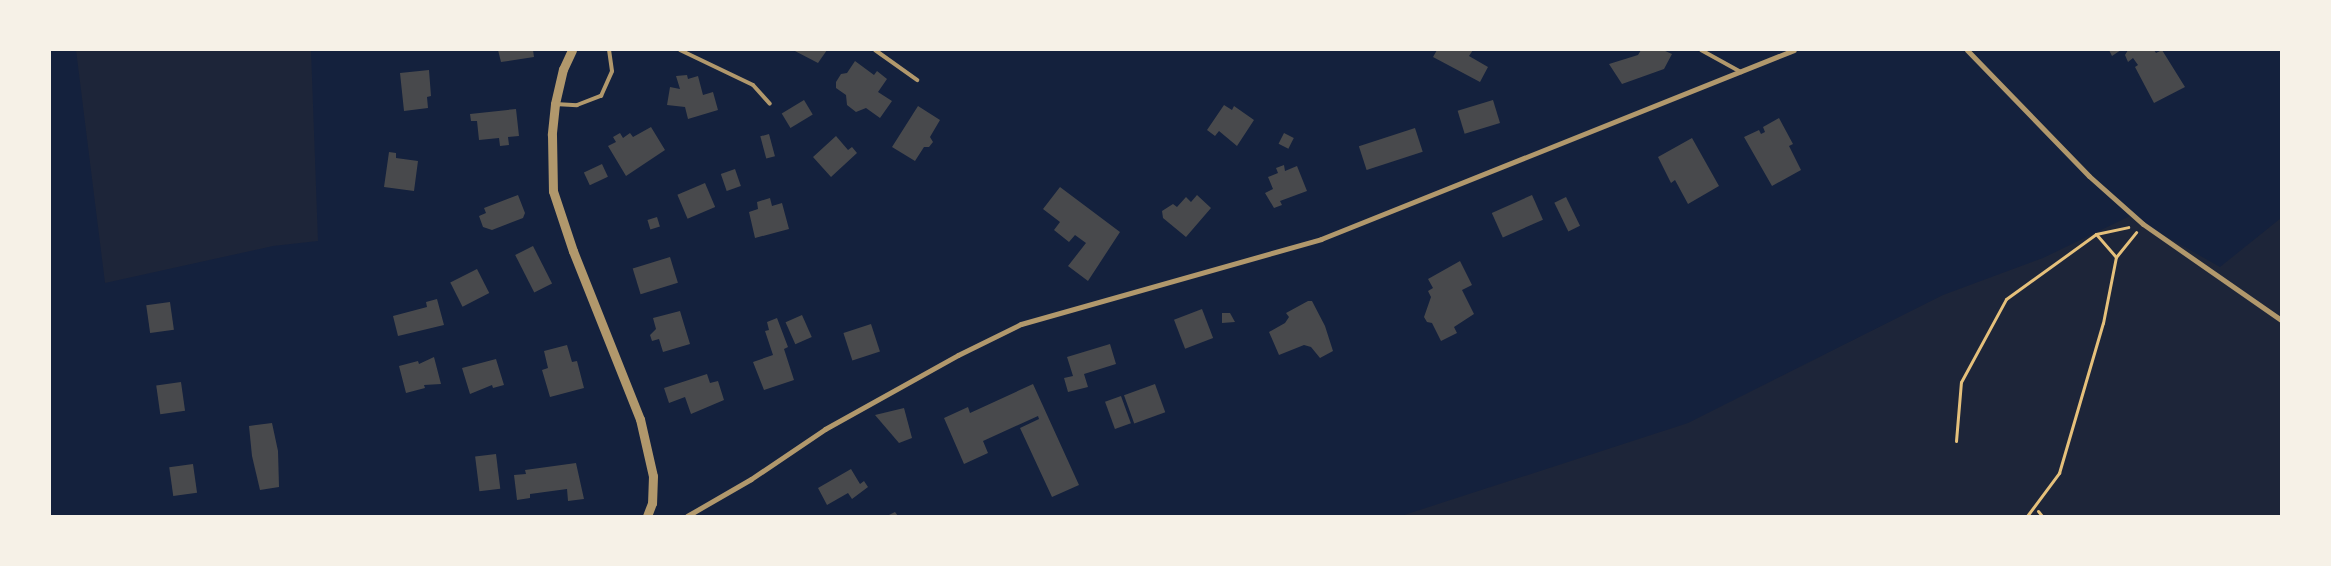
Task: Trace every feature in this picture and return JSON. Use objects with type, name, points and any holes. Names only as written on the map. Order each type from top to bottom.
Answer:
[{"type":"street","points":[[572,50],[563,69],[554,104],[552,145],[554,191],[572,251],[640,419],[653,476],[652,503],[647,516]]},
{"type":"street","points":[[686,516],[750,479],[825,429],[958,355],[1021,324],[1321,238],[1794,50]]},
{"type":"street","points":[[1967,50],[2089,176],[2143,224],[2281,320]]},
{"type":"lane","points":[[554,104],[577,106],[601,96],[612,71],[609,50]]},
{"type":"lane","points":[[680,50],[753,85],[770,104]]},
{"type":"lane","points":[[876,50],[917,80]]},
{"type":"lane","points":[[1701,50],[1741,72]]},
{"type":"path","points":[[1956,442],[1961,382],[2006,299],[2096,234],[2143,224]]},
{"type":"path","points":[[2027,516],[2059,473],[2103,323],[2116,257],[2143,224]]},
{"type":"path","points":[[2096,234],[2116,257]]},
{"type":"path","points":[[2038,511],[2042,516]]},
{"type":"shaded area","points":[[76,50],[311,50],[318,241],[273,246],[105,283]]},
{"type":"shaded area","points":[[2130,216],[2220,267],[2281,218],[2281,516],[1401,516],[1688,423],[1943,295],[2043,258]]},
{"type":"building","points":[[498,50],[533,50],[534,57],[501,62]]},
{"type":"building","points":[[793,50],[827,50],[818,63]]},
{"type":"building","points":[[1437,50],[1473,50],[1469,56],[1488,67],[1480,82],[1433,57]]},
{"type":"building","points":[[1641,50],[1663,50],[1672,54],[1664,69],[1622,84],[1609,64],[1638,55]]},
{"type":"building","points":[[2109,50],[2121,50],[2112,56]]},
{"type":"building","points":[[2128,50],[2154,50],[2156,53],[2162,50],[2185,87],[2154,103],[2135,67],[2138,65],[2133,58],[2128,62],[2125,55]]},
{"type":"building","points":[[855,61],[874,75],[877,71],[887,79],[878,92],[892,101],[880,118],[866,108],[856,112],[847,105],[846,95],[836,88],[836,82],[841,74],[847,73]]},
{"type":"building","points":[[429,70],[431,96],[427,97],[428,108],[404,111],[400,73]]},
{"type":"building","points":[[687,75],[688,79],[698,76],[703,95],[713,92],[718,110],[688,119],[685,107],[667,105],[670,87],[680,89],[676,76]]},
{"type":"building","points":[[804,100],[813,115],[790,128],[782,113]]},
{"type":"building","points":[[1493,100],[1500,123],[1465,134],[1458,111]]},
{"type":"building","points":[[1224,105],[1232,110],[1234,106],[1254,120],[1237,146],[1219,131],[1215,136],[1207,130]]},
{"type":"building","points":[[918,106],[940,120],[930,137],[933,142],[929,147],[924,147],[915,161],[892,147]]},
{"type":"building","points":[[516,109],[519,136],[508,137],[509,145],[500,146],[499,138],[479,140],[477,121],[471,121],[470,114]]},
{"type":"building","points":[[1779,118],[1793,144],[1789,146],[1801,170],[1772,186],[1744,137],[1759,130],[1761,134],[1765,132],[1763,127]]},
{"type":"building","points":[[651,127],[665,150],[626,176],[608,146],[616,142],[613,137],[620,133],[623,138],[630,133],[633,137]]},
{"type":"building","points":[[1415,128],[1423,152],[1367,170],[1359,146]]},
{"type":"building","points":[[1284,133],[1294,138],[1288,149],[1279,144]]},
{"type":"building","points":[[769,134],[775,156],[766,159],[760,136]]},
{"type":"building","points":[[836,136],[848,150],[852,147],[857,153],[831,177],[813,157]]},
{"type":"building","points":[[1692,138],[1719,186],[1688,204],[1675,180],[1671,183],[1658,157]]},
{"type":"building","points":[[389,152],[396,153],[396,158],[418,161],[414,191],[384,187]]},
{"type":"building","points":[[602,164],[608,177],[590,185],[584,172]]},
{"type":"building","points":[[1284,165],[1285,171],[1297,166],[1307,191],[1280,201],[1282,205],[1274,208],[1265,193],[1273,189],[1268,177],[1278,173],[1276,168]]},
{"type":"building","points":[[735,169],[741,186],[727,191],[721,174]]},
{"type":"building","points":[[705,183],[715,207],[688,219],[677,195]]},
{"type":"building","points":[[1060,187],[1120,232],[1088,281],[1068,266],[1086,243],[1075,235],[1069,242],[1054,230],[1060,222],[1043,209]]},
{"type":"building","points":[[518,195],[525,213],[523,218],[492,230],[483,227],[479,216],[486,213],[484,208]]},
{"type":"building","points":[[1197,195],[1211,208],[1186,237],[1163,218],[1162,211],[1173,204],[1177,207],[1186,197],[1191,202]]},
{"type":"building","points":[[1532,195],[1543,220],[1503,238],[1492,213]]},
{"type":"building","points":[[1566,197],[1580,226],[1568,231],[1554,203]]},
{"type":"building","points":[[770,198],[772,206],[782,203],[789,229],[755,238],[749,212],[758,209],[757,202]]},
{"type":"building","points":[[657,217],[660,227],[650,229],[647,220]]},
{"type":"building","points":[[533,246],[552,283],[534,293],[515,255]]},
{"type":"building","points":[[670,257],[678,283],[641,294],[633,268]]},
{"type":"building","points":[[1460,261],[1472,285],[1462,290],[1474,314],[1454,327],[1457,333],[1441,341],[1432,323],[1427,322],[1424,317],[1431,297],[1428,291],[1433,288],[1428,279]]},
{"type":"building","points":[[477,269],[489,293],[463,307],[450,283]]},
{"type":"building","points":[[437,299],[444,325],[398,336],[393,316],[427,307],[426,302]]},
{"type":"building","points":[[1308,301],[1312,301],[1325,326],[1333,351],[1320,358],[1311,347],[1304,345],[1279,355],[1269,332],[1285,323],[1289,317],[1286,313]]},
{"type":"building","points":[[170,302],[174,330],[150,333],[146,305]]},
{"type":"building","points":[[1202,309],[1213,338],[1185,349],[1174,320]]},
{"type":"building","points":[[680,311],[690,344],[663,352],[659,339],[652,341],[650,335],[656,329],[653,318]]},
{"type":"building","points":[[1222,313],[1230,313],[1235,322],[1222,323]]},
{"type":"building","points":[[802,315],[812,337],[795,344],[786,322]]},
{"type":"building","points":[[777,318],[788,347],[784,349],[794,380],[764,390],[753,362],[773,355],[765,331],[769,330],[767,322]]},
{"type":"building","points":[[871,324],[880,352],[852,361],[843,333]]},
{"type":"building","points":[[1110,344],[1116,364],[1084,374],[1088,387],[1068,392],[1064,378],[1073,376],[1067,357]]},
{"type":"building","points":[[567,345],[572,362],[577,361],[584,388],[550,397],[542,370],[548,368],[544,351]]},
{"type":"building","points":[[434,357],[441,384],[424,385],[425,388],[406,393],[399,366],[418,361],[419,364]]},
{"type":"building","points":[[496,359],[504,385],[493,388],[492,385],[470,394],[462,368]]},
{"type":"building","points":[[707,374],[710,383],[718,381],[724,400],[691,414],[685,397],[669,403],[664,388]]},
{"type":"building","points":[[181,382],[185,411],[160,414],[156,385]]},
{"type":"building","points":[[1033,384],[1079,485],[1052,497],[1020,428],[1039,419],[1038,416],[983,441],[988,453],[964,464],[944,418],[968,407],[970,413]]},
{"type":"building","points":[[1155,384],[1165,412],[1134,423],[1124,395]]},
{"type":"building","points":[[1121,396],[1131,423],[1115,429],[1105,402]]},
{"type":"building","points":[[904,408],[912,438],[899,443],[875,415]]},
{"type":"building","points":[[272,423],[278,451],[279,487],[260,490],[252,456],[249,426]]},
{"type":"building","points":[[496,454],[500,489],[479,491],[475,457]]},
{"type":"building","points":[[576,463],[584,499],[568,501],[567,489],[530,494],[530,498],[517,500],[514,475],[526,474],[525,470]]},
{"type":"building","points":[[193,464],[197,493],[173,496],[169,467]]},
{"type":"building","points":[[851,469],[860,484],[864,481],[868,487],[852,499],[848,493],[827,505],[818,488]]},
{"type":"building","points":[[895,512],[898,516],[887,516]]}]
